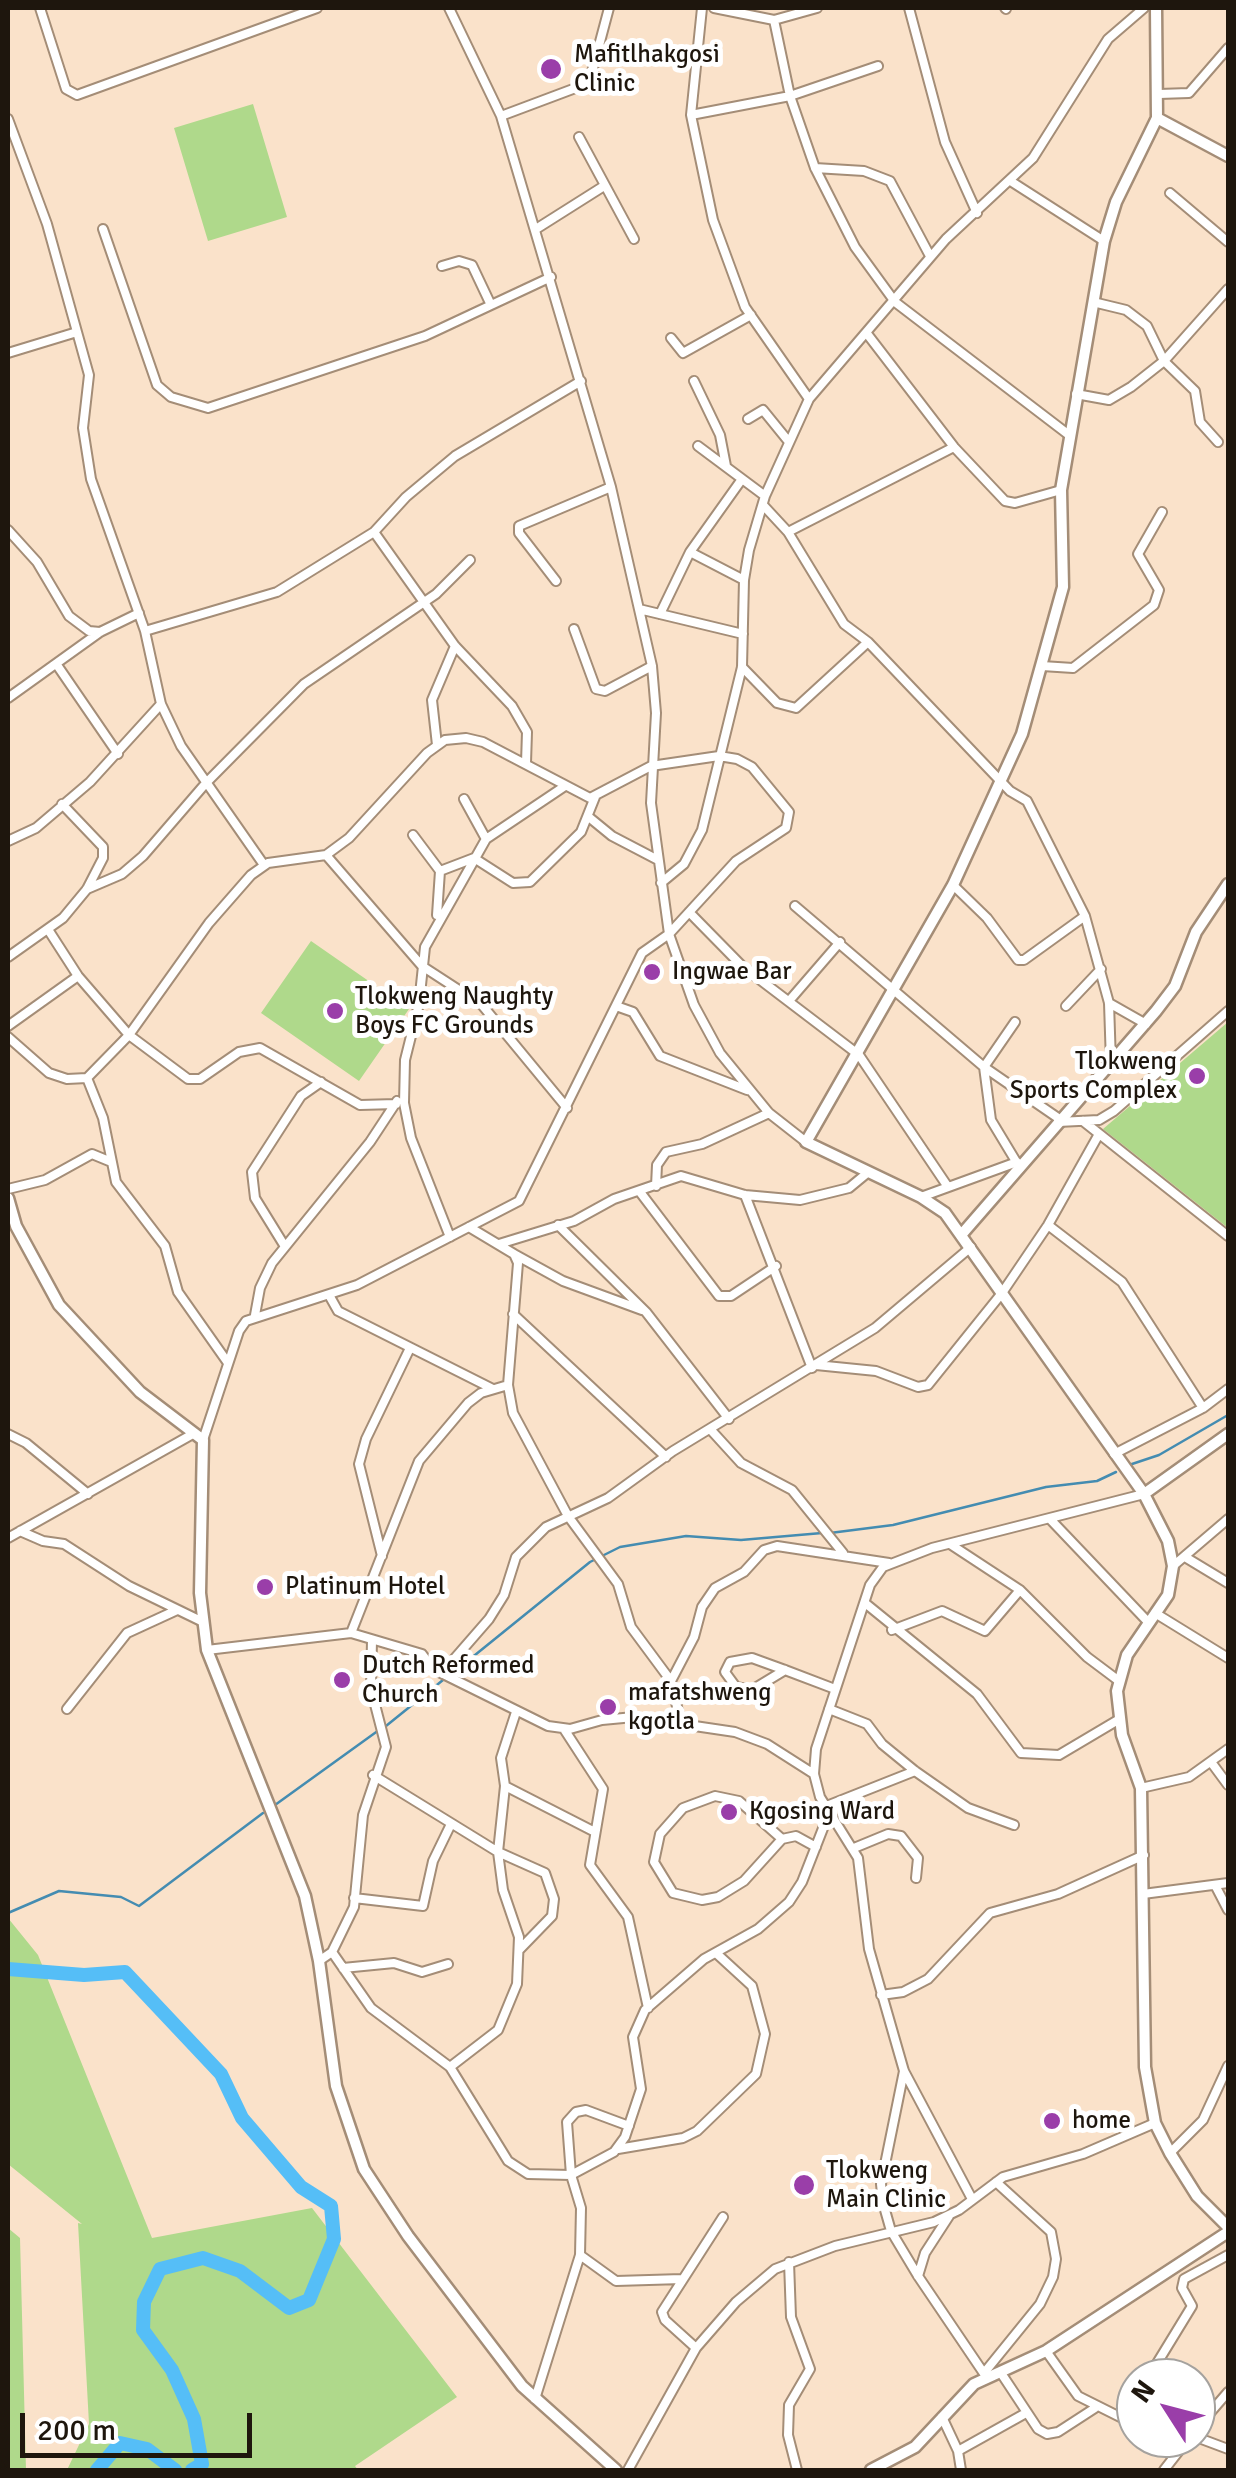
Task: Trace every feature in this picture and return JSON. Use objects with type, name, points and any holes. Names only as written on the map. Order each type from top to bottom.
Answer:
[{"type":"street","points":[[40,8],[66,89],[77,96],[317,8]]},
{"type":"street","points":[[449,8],[501,116],[552,277],[611,487],[652,666],[656,712],[651,766],[658,860],[670,934],[694,1005],[720,1052],[769,1112],[806,1142],[921,1197],[962,1234],[1144,1494],[1168,1541],[1174,1566],[1168,1595],[1128,1655],[1119,1681],[1118,1720],[1141,1788],[1142,2033],[1155,2123],[1170,2153],[1228,2229],[1046,2351],[985,2376]]},
{"type":"street","points":[[501,116],[589,83],[609,8]]},
{"type":"street","points":[[702,8],[691,115],[713,220],[751,315],[808,399]]},
{"type":"street","points":[[714,8],[774,20],[818,8]]},
{"type":"street","points":[[909,8],[945,142],[977,213]]},
{"type":"street","points":[[662,883],[684,864],[697,844],[742,667],[744,580],[764,501],[808,399],[868,335],[930,256],[1033,158],[1108,39],[1144,8]]},
{"type":"street","points":[[806,1142],[953,884],[1004,781],[1048,667],[1063,588],[1061,490],[1104,241],[1116,202],[1157,118],[1156,8]]},
{"type":"street","points":[[774,20],[790,96],[815,168],[854,247],[894,302],[1069,435]]},
{"type":"street","points":[[1159,94],[1189,93],[1228,48]]},
{"type":"street","points":[[691,115],[790,96],[878,66]]},
{"type":"street","points":[[1157,118],[1228,156]]},
{"type":"street","points":[[9,126],[47,224],[89,375],[83,428],[91,479],[145,631],[161,704],[206,783],[264,865]]},
{"type":"street","points":[[579,137],[634,239]]},
{"type":"street","points":[[815,168],[864,171],[890,180],[930,256]]},
{"type":"street","points":[[1012,182],[1104,241]]},
{"type":"street","points":[[536,229],[604,186]]},
{"type":"street","points":[[1170,193],[1228,242]]},
{"type":"street","points":[[103,229],[157,385],[171,397],[192,404],[223,405],[426,336],[552,277]]},
{"type":"street","points":[[442,266],[458,260],[472,265],[490,304]]},
{"type":"street","points":[[1076,394],[1110,400],[1164,360],[1228,288]]},
{"type":"street","points":[[1093,302],[1106,302],[1148,326],[1164,360],[1196,391],[1200,422],[1218,442]]},
{"type":"street","points":[[671,338],[683,353],[751,315]]},
{"type":"street","points":[[8,353],[77,332]]},
{"type":"street","points":[[868,335],[954,447],[1009,503],[1061,490]]},
{"type":"street","points":[[145,631],[278,592],[374,532],[406,497],[455,456],[581,381]]},
{"type":"street","points":[[694,381],[720,435],[726,466]]},
{"type":"street","points":[[748,418],[763,410],[788,442]]},
{"type":"street","points":[[698,446],[764,501],[788,532],[844,624],[868,642],[1027,802],[1085,916],[1109,1002],[1111,1063]]},
{"type":"street","points":[[788,532],[954,447]]},
{"type":"street","points":[[660,614],[690,552],[742,479]]},
{"type":"street","points":[[556,580],[519,533],[519,526],[611,487]]},
{"type":"street","points":[[1048,667],[1073,668],[1156,602],[1159,590],[1138,554],[1162,512]]},
{"type":"street","points":[[8,530],[37,562],[68,616],[88,632],[100,632]]},
{"type":"street","points":[[374,532],[455,646],[524,725],[526,763]]},
{"type":"street","points":[[690,552],[744,580]]},
{"type":"street","points":[[86,890],[122,874],[143,856],[206,783],[304,684],[446,586],[470,560]]},
{"type":"street","points":[[639,609],[743,634]]},
{"type":"street","points":[[8,696],[100,632],[139,614]]},
{"type":"street","points":[[574,629],[596,690],[604,691],[652,666]]},
{"type":"street","points":[[742,667],[777,703],[796,708],[868,642]]},
{"type":"street","points":[[437,745],[432,700],[455,646]]},
{"type":"street","points":[[56,664],[118,754]]},
{"type":"street","points":[[8,841],[36,828],[118,754],[161,704]]},
{"type":"street","points":[[8,1036],[49,1073],[67,1079],[87,1078],[129,1035],[231,894],[264,865],[326,854],[366,821],[437,745],[466,738],[594,797],[651,766],[719,756],[752,766],[789,812],[786,828],[726,870],[670,934],[647,947],[623,1006],[519,1201],[333,1303],[255,1316],[239,1331],[203,1440],[201,1621],[206,1650],[305,1896],[319,1961],[336,2086],[364,2170],[408,2236],[536,2399],[616,2470]]},
{"type":"street","points":[[450,1236],[411,1138],[404,1092],[405,1060],[419,1004],[422,966],[437,918],[486,840],[565,786]]},
{"type":"street","points":[[474,858],[523,885],[563,851],[590,818],[594,797]]},
{"type":"street","points":[[464,798],[486,840]]},
{"type":"street","points":[[8,957],[49,930],[86,890],[104,858],[103,847],[62,804]]},
{"type":"street","points":[[590,818],[612,836],[658,860]]},
{"type":"street","points":[[413,835],[440,872],[437,918]]},
{"type":"street","points":[[326,854],[422,966],[465,990],[482,1005],[567,1108]]},
{"type":"street","points":[[440,872],[474,858]]},
{"type":"street","points":[[953,884],[988,918],[1018,960],[1024,960],[1085,916]]},
{"type":"street","points":[[962,1234],[1175,986],[1196,932],[1228,884]]},
{"type":"street","points":[[438,892],[452,894]]},
{"type":"street","points":[[796,906],[984,1066],[1060,1121],[1099,1120],[1114,1111],[1228,1011]]},
{"type":"street","points":[[689,912],[742,966],[859,1055],[948,1188]]},
{"type":"street","points":[[49,930],[78,976],[129,1035],[188,1079],[200,1079],[239,1052],[260,1048],[360,1106],[396,1104]]},
{"type":"street","points":[[789,1001],[840,942]]},
{"type":"street","points":[[1066,1006],[1102,969]]},
{"type":"street","points":[[8,1026],[78,976]]},
{"type":"street","points":[[1109,1002],[1146,1024]]},
{"type":"street","points":[[623,1006],[660,1056],[752,1092]]},
{"type":"street","points":[[1015,1022],[984,1066],[991,1120],[1019,1165]]},
{"type":"street","points":[[87,1078],[103,1118],[116,1182],[165,1246],[178,1292],[228,1364]]},
{"type":"street","points":[[284,1245],[255,1198],[252,1172],[301,1096],[321,1082]]},
{"type":"street","points":[[255,1316],[264,1276],[284,1245],[346,1174],[404,1092]]},
{"type":"street","points":[[498,1244],[582,1218],[614,1199],[640,1192],[656,1177],[668,1150],[702,1144],[769,1112]]},
{"type":"street","points":[[1082,1121],[1228,1236]]},
{"type":"street","points":[[814,1366],[888,1373],[924,1388],[1002,1292],[1048,1225],[1099,1134]]},
{"type":"street","points":[[8,1189],[45,1180],[92,1154],[109,1162]]},
{"type":"street","points":[[921,1197],[1019,1165]]},
{"type":"street","points":[[656,1177],[687,1176],[745,1195],[800,1200],[849,1188],[866,1174]]},
{"type":"street","points":[[640,1192],[719,1296],[731,1296],[776,1266]]},
{"type":"street","points":[[745,1195],[814,1366]]},
{"type":"street","points":[[8,1198],[16,1226],[59,1304],[128,1380],[191,1435],[203,1440]]},
{"type":"street","points":[[558,1225],[646,1312],[729,1419]]},
{"type":"street","points":[[1048,1225],[1122,1282],[1202,1408]]},
{"type":"street","points":[[468,1227],[563,1281],[646,1312]]},
{"type":"street","points":[[442,1672],[498,1608],[510,1570],[524,1546],[546,1526],[608,1498],[666,1456],[875,1328],[971,1247]]},
{"type":"street","points":[[514,1254],[519,1272],[508,1385],[514,1413],[568,1516],[618,1584],[631,1627],[671,1681],[681,1724]]},
{"type":"street","points":[[333,1303],[410,1348],[493,1389]]},
{"type":"street","points":[[513,1314],[666,1456]]},
{"type":"street","points":[[382,1556],[359,1464],[366,1438],[410,1348]]},
{"type":"street","points":[[352,1633],[418,1461],[468,1403],[508,1385]]},
{"type":"street","points":[[1114,1454],[1202,1408],[1228,1389]]},
{"type":"street","points":[[710,1429],[742,1463],[792,1490],[844,1555]]},
{"type":"street","points":[[8,1434],[26,1443],[88,1494]]},
{"type":"street","points":[[671,1681],[694,1637],[708,1594],[744,1572],[764,1550],[777,1546],[888,1562],[1144,1494],[1223,1445],[1228,1434]]},
{"type":"street","points":[[8,1538],[191,1435]]},
{"type":"street","points":[[1174,1566],[1228,1519]]},
{"type":"street","points":[[1050,1520],[1152,1618],[1228,1658]]},
{"type":"street","points":[[20,1530],[43,1541],[64,1544],[129,1586],[201,1621]]},
{"type":"street","points":[[950,1544],[1020,1590],[1087,1658],[1119,1681]]},
{"type":"street","points":[[1184,1557],[1228,1583]]},
{"type":"street","points":[[888,1562],[874,1578],[865,1603],[816,1749],[814,1774],[827,1810],[854,1848],[881,1996],[904,2071],[972,2199]]},
{"type":"street","points":[[892,1630],[942,1612],[985,1631],[1020,1590]]},
{"type":"street","points":[[865,1603],[892,1630],[977,1694],[1020,1753],[1058,1755],[1118,1720]]},
{"type":"street","points":[[67,1708],[128,1633],[177,1610]]},
{"type":"street","points":[[206,1650],[352,1633],[408,1648],[442,1672],[516,1712],[564,1729],[634,1717],[751,1736],[814,1774]]},
{"type":"street","points":[[319,1961],[332,1952],[347,1926],[363,1815],[386,1744],[371,1689],[372,1640]]},
{"type":"street","points":[[785,1670],[752,1690],[736,1687],[725,1672],[730,1662],[746,1657],[785,1670],[836,1689]]},
{"type":"street","points":[[829,1709],[867,1724],[914,1771],[968,1808],[1014,1825]]},
{"type":"street","points":[[450,2068],[503,2022],[517,1984],[519,1950],[498,1852],[505,1786],[501,1758],[516,1712]]},
{"type":"street","points":[[564,1729],[603,1789],[592,1872],[628,1917],[648,2008]]},
{"type":"street","points":[[1141,1788],[1189,1777],[1228,1750]]},
{"type":"street","points":[[1210,1762],[1228,1785]]},
{"type":"street","points":[[618,2149],[642,2089],[633,2037],[648,2008],[788,1902],[816,1847],[827,1810],[914,1771]]},
{"type":"street","points":[[373,1776],[498,1852],[540,1868],[554,1899],[548,1924],[519,1950]]},
{"type":"street","points":[[505,1786],[595,1832]]},
{"type":"street","points":[[782,1839],[738,1801],[715,1796],[683,1808],[660,1834],[654,1862],[674,1892],[702,1900],[718,1897],[744,1882],[782,1839],[796,1836],[816,1847]]},
{"type":"street","points":[[354,1898],[423,1906],[433,1861],[451,1824]]},
{"type":"street","points":[[854,1848],[888,1834],[900,1836],[918,1858],[916,1878]]},
{"type":"street","points":[[881,1996],[903,1992],[928,1979],[990,1913],[1058,1894],[1144,1855]]},
{"type":"street","points":[[1143,1894],[1228,1883]]},
{"type":"street","points":[[1215,1885],[1228,1910]]},
{"type":"street","points":[[332,1952],[372,2008],[450,2068],[508,2161],[528,2174],[571,2175],[618,2149],[683,2138],[696,2131],[756,2074],[765,2034],[752,1986],[716,1953]]},
{"type":"street","points":[[344,1968],[394,1963],[422,1972],[448,1964]]},
{"type":"street","points":[[1170,2153],[1203,2120],[1228,2066]]},
{"type":"street","points":[[904,2071],[881,2184],[892,2231],[985,2376]]},
{"type":"street","points":[[536,2399],[580,2254],[580,2198],[571,2175],[565,2128],[576,2112],[586,2110],[629,2126]]},
{"type":"street","points":[[918,2276],[924,2253],[949,2216],[996,2182],[1023,2168],[1114,2143],[1155,2123]]},
{"type":"street","points":[[871,2470],[915,2446],[960,2394],[985,2376],[1048,2291],[1056,2259],[1051,2232],[996,2182]]},
{"type":"street","points":[[1210,2244],[1212,2212]]},
{"type":"street","points":[[628,2470],[696,2348],[755,2284],[790,2262],[949,2216]]},
{"type":"street","points":[[696,2348],[662,2315],[722,2217]]},
{"type":"street","points":[[580,2254],[616,2280],[682,2279]]},
{"type":"street","points":[[1160,2358],[1192,2306],[1182,2288],[1186,2275],[1228,2255]]},
{"type":"street","points":[[790,2262],[792,2316],[810,2370],[789,2405],[788,2435],[796,2470]]},
{"type":"street","points":[[1046,2351],[1067,2384],[1095,2408],[1116,2416]]},
{"type":"street","points":[[1001,2372],[1038,2429],[1053,2434],[1095,2408]]},
{"type":"street","points":[[958,2451],[1026,2413]]},
{"type":"street","points":[[942,2418],[958,2451],[960,2470]]},
{"type":"green space","points":[[253,104],[287,217],[208,241],[174,128]]},
{"type":"green space","name":"Tlokweng Naughty Boys FC Grounds","points":[[311,941],[409,1009],[359,1081],[261,1013]]},
{"type":"green space","name":"Tlokweng Sports Complex","points":[[1228,1022],[1228,1228],[1103,1129]]},
{"type":"green space","points":[[8,1918],[38,1955],[152,2238],[312,2208],[457,2397],[355,2466],[358,2470],[67,2470],[89,2424],[78,2223],[82,2224],[8,2164]]},
{"type":"green space","points":[[8,2228],[20,2238],[26,2470],[8,2470]]},
{"type":"waterway","points":[[1129,1465],[1159,1455],[1228,1415]]},
{"type":"waterway","points":[[830,1533],[893,1525],[1046,1487],[1097,1481],[1116,1472]]},
{"type":"waterway","points":[[454,1672],[590,1562],[620,1547],[686,1536],[741,1540],[822,1533]]},
{"type":"waterway","points":[[386,1726],[443,1680]]},
{"type":"waterway","points":[[275,1805],[379,1730]]},
{"type":"waterway","points":[[8,1913],[59,1891],[121,1897],[139,1906],[263,1813]]},
{"type":"waterway","points":[[8,1969],[84,1975],[125,1972],[221,2074],[242,2118],[301,2187],[331,2206],[334,2239],[309,2300],[289,2308],[240,2271],[203,2258],[160,2269],[144,2302],[143,2330],[172,2370],[194,2419],[202,2464],[192,2470]]},
{"type":"waterway","points":[[97,2470],[120,2443],[147,2449],[175,2470]]},
{"type":"place","name":"Mafitlhakgosi Clinic","points":[[551,69]]},
{"type":"place","name":"Ingwae Bar","points":[[652,972]]},
{"type":"place","name":"Tlokweng Naughty Boys FC Grounds","points":[[335,1011]]},
{"type":"place","name":"Tlokweng Sports Complex","points":[[1197,1076]]},
{"type":"place","name":"Platinum Hotel","points":[[265,1587]]},
{"type":"place","name":"Dutch Reformed Church","points":[[342,1680]]},
{"type":"place","name":"mafatshweng kgotla","points":[[608,1707]]},
{"type":"place","name":"Kgosing Ward","points":[[729,1812]]},
{"type":"place","name":"home","points":[[1052,2121]]},
{"type":"place","name":"Tlokweng Main Clinic","points":[[804,2185]]}]
